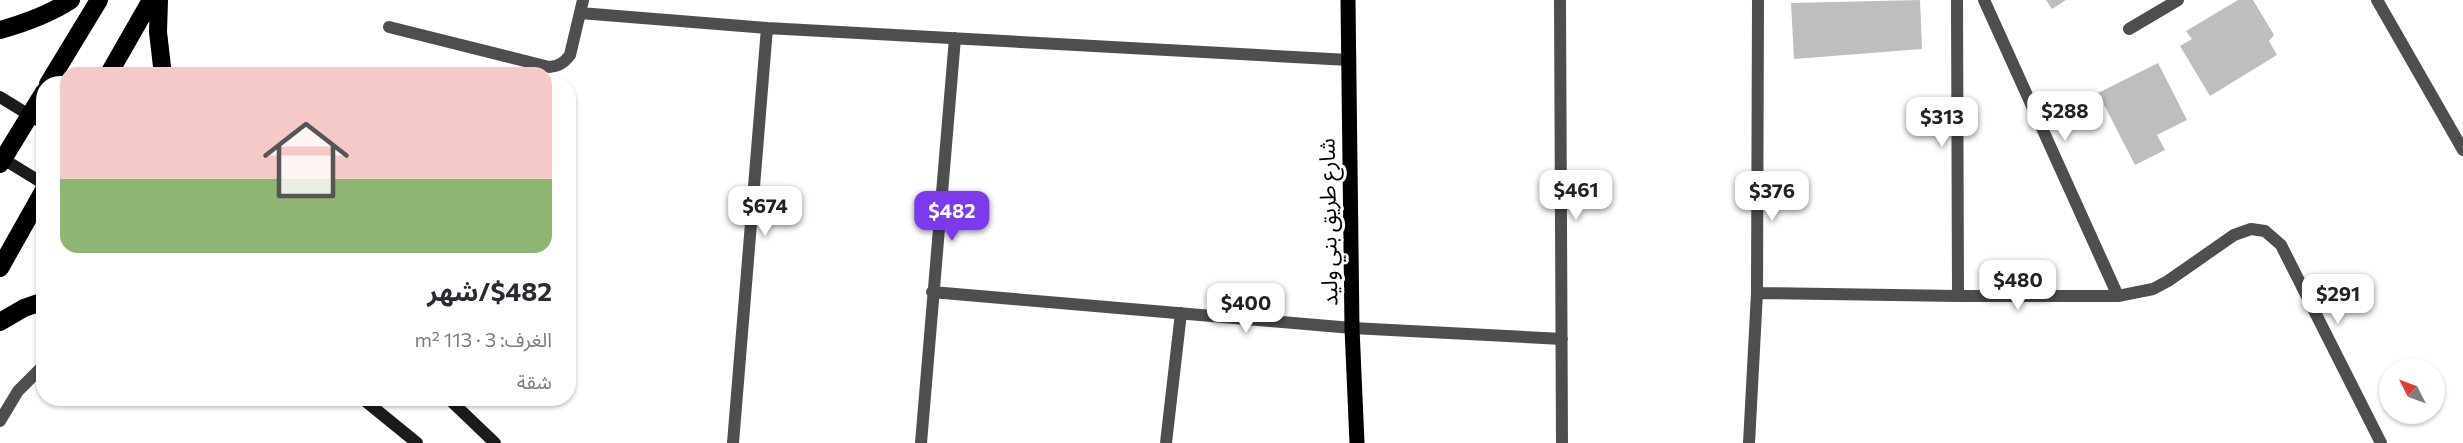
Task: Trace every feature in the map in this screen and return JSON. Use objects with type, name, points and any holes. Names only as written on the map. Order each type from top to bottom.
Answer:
[{"type":"highway","points":[[0,30],[19,25],[59,8],[71,0]]},
{"type":"highway","points":[[53,76],[99,0]]},
{"type":"highway","points":[[108,76],[151,0]]},
{"type":"highway","points":[[159,0],[158,32],[163,76]]},
{"type":"highway","points":[[1,160],[36,120]]},
{"type":"highway","points":[[0,268],[36,204]]},
{"type":"highway","points":[[0,322],[36,304]]},
{"type":"main road","name":"شارع طريق بني وليد","points":[[1348,0],[1352,328],[1358,443]]},
{"type":"street","points":[[1560,0],[1562,443]]},
{"type":"street","points":[[1749,443],[1757,293],[1758,0]]},
{"type":"street","points":[[1957,0],[1958,296]]},
{"type":"street","points":[[1984,0],[2118,296]]},
{"type":"street","points":[[2129,29],[2178,0]]},
{"type":"street","points":[[2377,0],[2463,150]]},
{"type":"street","points":[[389,27],[549,67],[565,62],[570,55],[581,6],[767,28],[1349,60]]},
{"type":"street","points":[[733,443],[767,28]]},
{"type":"street","points":[[921,443],[955,38]]},
{"type":"street","points":[[0,98],[36,120]]},
{"type":"street","points":[[1,160],[36,180]]},
{"type":"street","points":[[1757,293],[2118,296],[2152,289],[2168,281],[2234,235],[2251,229],[2265,231],[2281,245],[2381,443]]},
{"type":"street","points":[[932,292],[1352,328],[1562,339]]},
{"type":"street","points":[[1166,443],[1181,313]]},
{"type":"street","points":[[0,421],[18,391],[36,373]]},
{"type":"street","points":[[372,406],[417,443]]},
{"type":"street","points":[[456,406],[495,443]]},
{"type":"building","points":[[1920,0],[1922,49],[1794,59],[1791,3]]},
{"type":"building","points":[[2046,0],[2066,0],[2052,9]]},
{"type":"building","points":[[2238,0],[2253,0],[2274,35],[2269,41],[2277,55],[2210,96],[2180,46],[2192,39],[2186,31]]},
{"type":"building","points":[[2158,63],[2187,120],[2157,135],[2165,150],[2135,165],[2098,93]]}]
